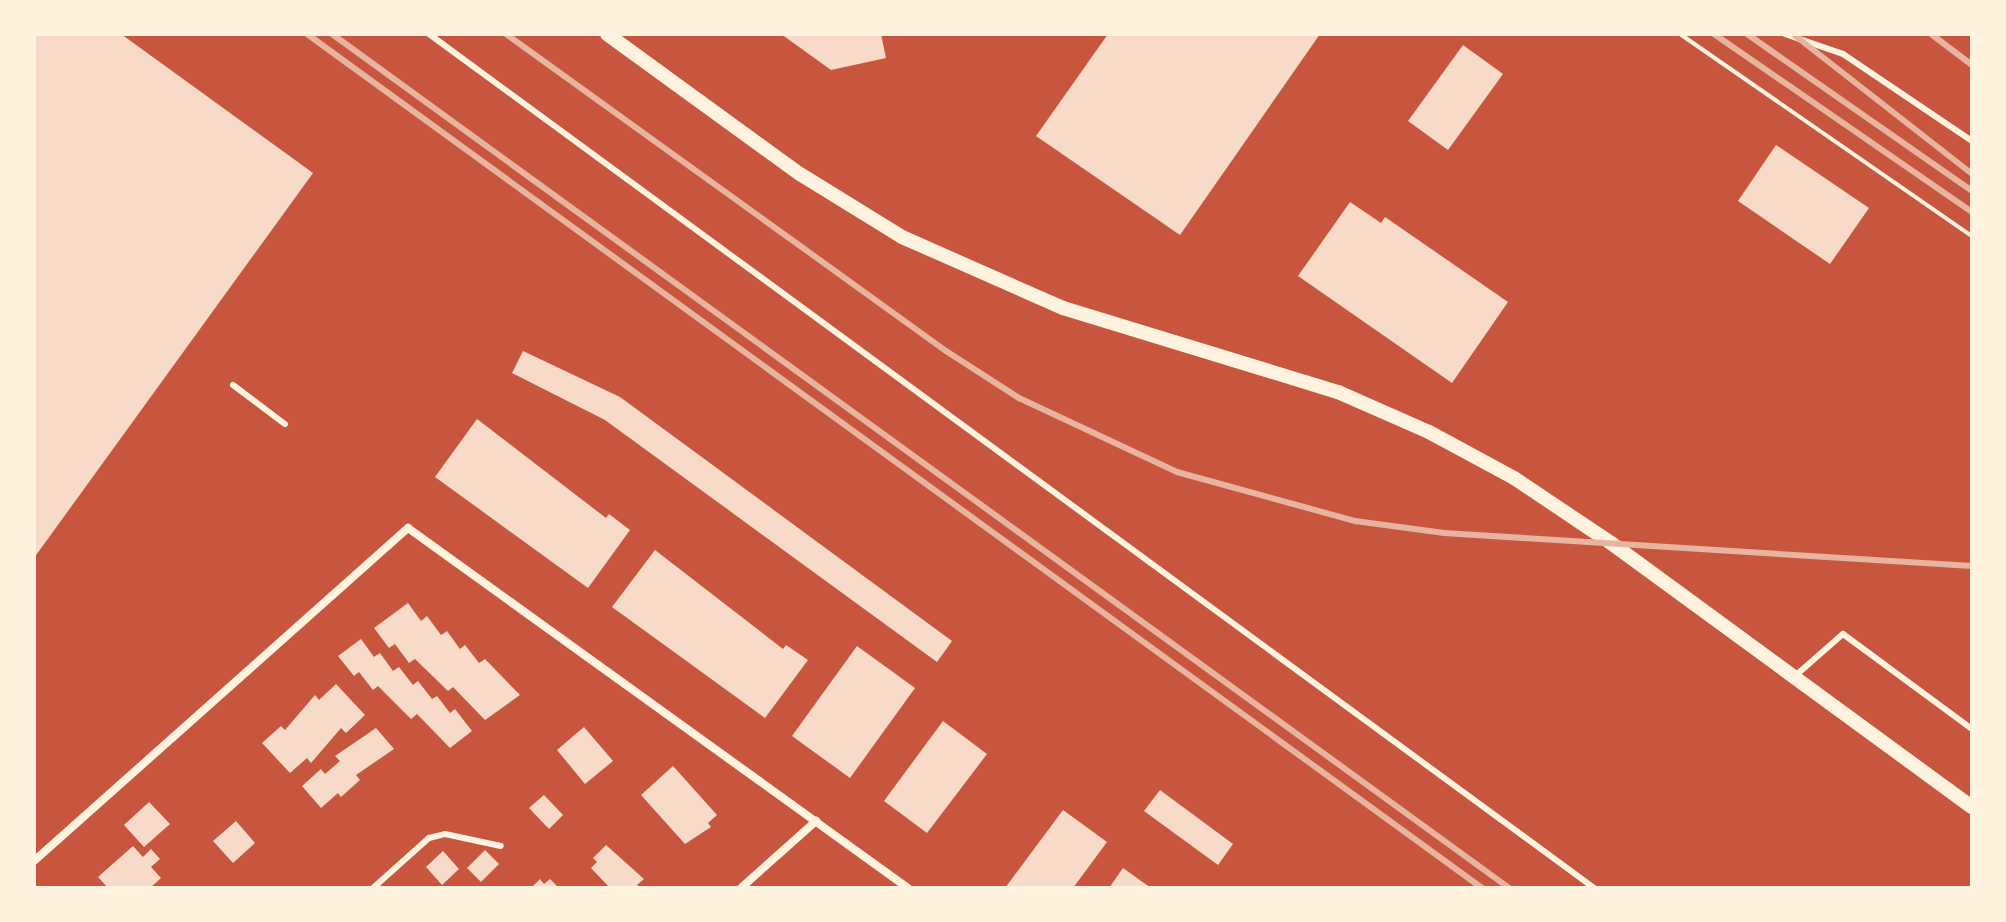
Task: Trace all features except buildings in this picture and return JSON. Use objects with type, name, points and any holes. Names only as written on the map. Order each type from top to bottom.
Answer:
[{"type":"street","points":[[607,34],[800,174],[910,241],[1063,308],[1338,392],[1471,454],[1571,514],[1972,807]]},
{"type":"street","points":[[34,861],[408,528],[908,888]]},
{"type":"street","points":[[741,888],[816,821]]},
{"type":"lane","points":[[429,34],[1594,888]]},
{"type":"lane","points":[[1785,34],[1843,54],[1972,141]]},
{"type":"lane","points":[[233,385],[285,424]]},
{"type":"lane","points":[[1794,677],[1843,634],[1972,729]]},
{"type":"lane","points":[[373,888],[429,838],[445,834],[501,846]]},
{"type":"path","points":[[1680,34],[1972,236]]},
{"type":"railway","points":[[307,34],[1482,888]]},
{"type":"railway","points":[[332,34],[1509,888]]},
{"type":"railway","points":[[506,34],[946,351],[1019,398],[1177,472],[1355,521],[1444,533],[1972,566]]},
{"type":"railway","points":[[1714,34],[1972,212]]},
{"type":"railway","points":[[1747,34],[1972,191]]},
{"type":"railway","points":[[1793,34],[1972,174]]},
{"type":"railway","points":[[1931,34],[1972,65]]}]
